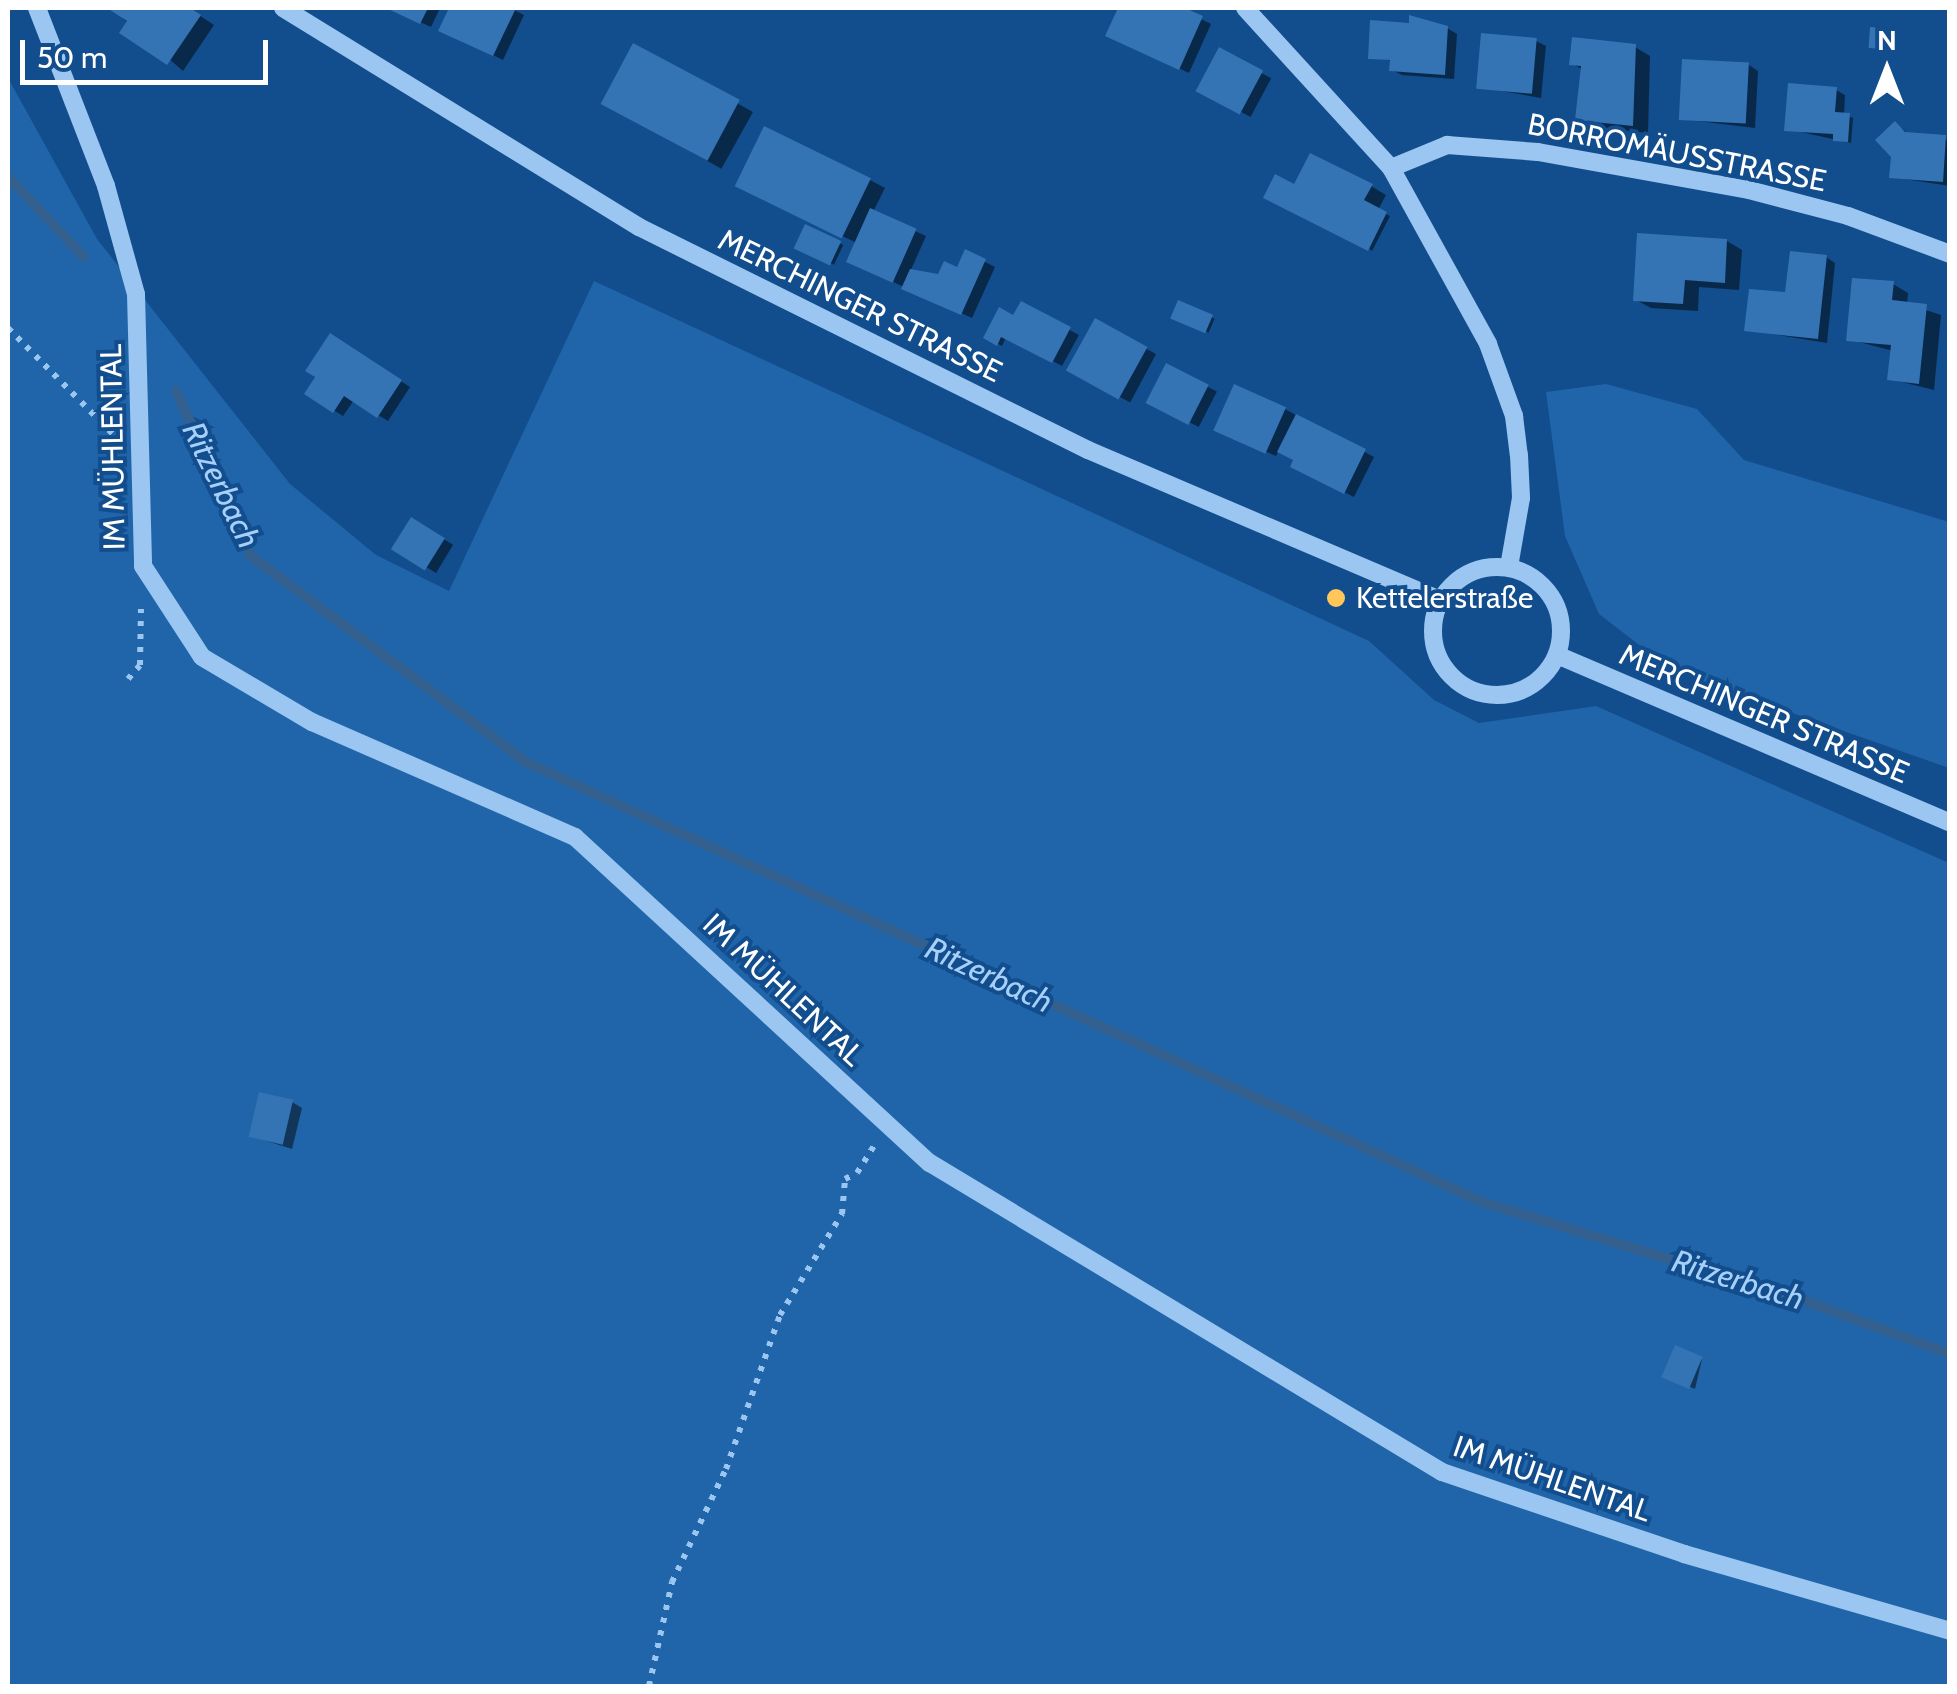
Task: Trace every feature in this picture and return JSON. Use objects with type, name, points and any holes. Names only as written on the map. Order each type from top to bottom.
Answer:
[{"type":"street","name":"IM MÜHLENTAL","points":[[36,8],[106,186],[136,294],[143,566],[202,657],[312,722],[575,837],[930,1163],[1442,1472],[1684,1554],[1950,1631]]},
{"type":"street","name":"MERCHINGER STRASSE","points":[[283,8],[639,227],[1088,450],[1440,600]]},
{"type":"street","points":[[1245,8],[1392,168],[1488,344],[1514,416],[1521,498],[1509,567]]},
{"type":"street","name":"BORROMÄUSSTRASSE","points":[[1392,168],[1446,146],[1538,152],[1748,190],[1848,216],[1950,254]]},
{"type":"street","points":[[1509,567],[1527,573],[1554,600],[1561,617],[1557,655],[1530,686],[1490,695],[1469,689],[1452,678],[1436,651],[1433,620],[1440,600],[1469,572],[1509,567]]},
{"type":"street","name":"MERCHINGER STRASSE","points":[[1557,655],[1950,823]]},
{"type":"path","points":[[8,328],[114,434],[118,452]]},
{"type":"path","points":[[128,679],[140,665],[143,566]]},
{"type":"path","points":[[650,1686],[672,1582],[726,1470],[780,1315],[842,1214],[845,1178],[866,1161],[886,1123]]},
{"type":"shaded area","points":[[8,78],[97,239],[290,484],[376,555],[449,591],[594,281],[1369,641],[1434,700],[1479,723],[1596,706],[1949,863],[1949,1686],[8,1686]]},
{"type":"shaded area","points":[[1606,384],[1697,409],[1744,460],[1949,522],[1949,768],[1673,671],[1599,614],[1565,536],[1546,392]]},
{"type":"building","points":[[107,8],[190,8],[201,15],[167,65],[119,33],[127,21]]},
{"type":"building","points":[[386,8],[428,8],[420,24]]},
{"type":"building","points":[[449,8],[516,8],[493,56],[438,31]]},
{"type":"building","points":[[1118,8],[1185,8],[1203,16],[1179,70],[1105,36]]},
{"type":"building","points":[[1409,15],[1448,26],[1445,75],[1389,71],[1390,60],[1368,59],[1370,20],[1409,23]]},
{"type":"building","points":[[1870,27],[1886,28],[1884,49],[1869,48]]},
{"type":"building","points":[[1481,33],[1537,38],[1532,94],[1476,89]]},
{"type":"building","points":[[1572,37],[1636,44],[1633,126],[1575,120],[1581,66],[1569,65]]},
{"type":"building","points":[[633,43],[740,100],[707,161],[601,104]]},
{"type":"building","points":[[1219,47],[1263,70],[1240,115],[1196,91]]},
{"type":"building","points":[[1682,59],[1749,63],[1746,123],[1679,120]]},
{"type":"building","points":[[1788,83],[1837,87],[1835,112],[1850,113],[1848,142],[1833,141],[1833,134],[1784,131]]},
{"type":"building","points":[[1895,121],[1905,132],[1946,135],[1943,182],[1889,178],[1891,157],[1875,140]]},
{"type":"building","points":[[764,126],[871,178],[842,238],[735,186]]},
{"type":"building","points":[[1310,153],[1373,184],[1364,200],[1387,212],[1368,251],[1263,198],[1275,174],[1294,184]]},
{"type":"building","points":[[870,208],[917,229],[893,283],[846,262]]},
{"type":"building","points":[[805,224],[841,241],[830,265],[794,248]]},
{"type":"building","points":[[1637,233],[1727,239],[1725,283],[1685,280],[1683,304],[1633,301]]},
{"type":"building","points":[[965,249],[986,259],[961,315],[901,289],[910,269],[938,274],[944,261],[957,267]]},
{"type":"building","points":[[1790,251],[1827,255],[1818,339],[1744,331],[1749,289],[1785,292]]},
{"type":"building","points":[[1852,278],[1894,281],[1892,300],[1927,304],[1919,384],[1887,380],[1891,345],[1846,341]]},
{"type":"building","points":[[1178,300],[1213,315],[1205,333],[1170,318]]},
{"type":"building","points":[[1021,301],[1071,327],[1052,363],[1001,337],[997,346],[983,338],[999,307],[1013,315]]},
{"type":"building","points":[[1095,318],[1147,347],[1118,400],[1066,370]]},
{"type":"building","points":[[330,333],[402,380],[377,418],[344,396],[333,413],[304,394],[315,377],[305,371]]},
{"type":"building","points":[[1166,363],[1209,385],[1188,425],[1146,403]]},
{"type":"building","points":[[1234,384],[1286,407],[1265,454],[1213,431]]},
{"type":"building","points":[[1296,414],[1366,449],[1344,494],[1290,467],[1293,460],[1277,452]]},
{"type":"building","points":[[411,517],[445,538],[425,570],[391,549]]},
{"type":"building","points":[[259,1092],[293,1100],[283,1145],[249,1137]]},
{"type":"building","points":[[1675,1345],[1703,1357],[1689,1389],[1661,1377]]},
{"type":"waterway","name":"Ritzerbach","points":[[8,177],[84,257]]},
{"type":"waterway","name":"Ritzerbach","points":[[176,391],[251,556],[526,762],[1482,1202],[1805,1301],[1950,1354]]},
{"type":"place","name":"Kettelerstraße","points":[[1336,598]]}]
